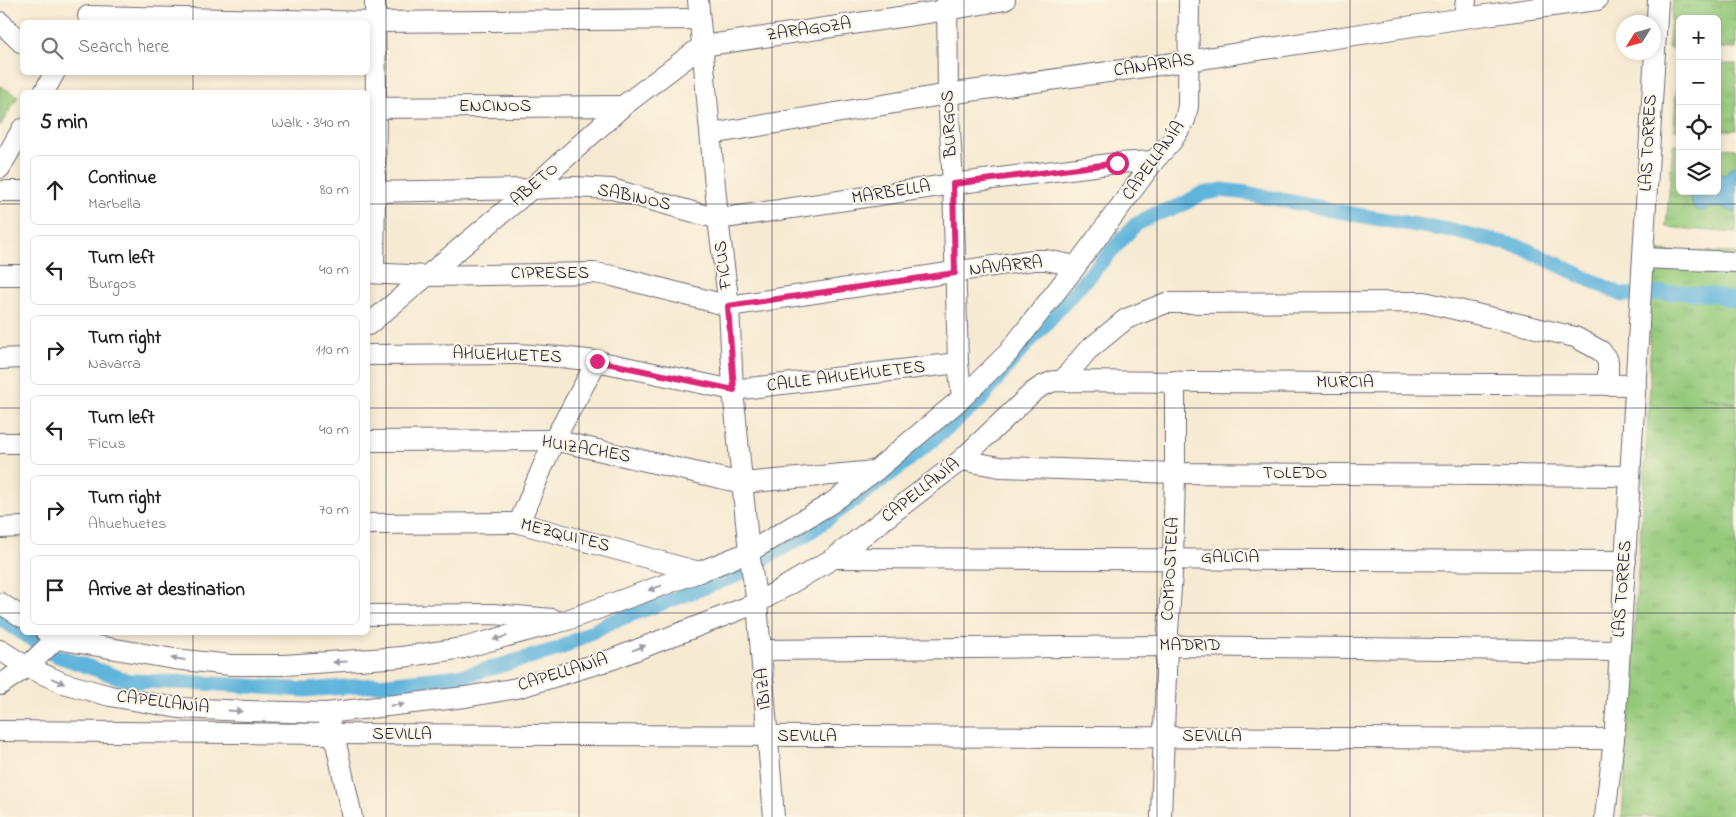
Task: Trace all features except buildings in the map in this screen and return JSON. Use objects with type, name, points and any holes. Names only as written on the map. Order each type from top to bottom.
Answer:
[{"type":"street","points":[[371,273],[375,0]]},
{"type":"street","name":"ZARAGOZA","points":[[702,46],[947,5],[1005,0]]},
{"type":"street","points":[[1188,61],[1189,0]]},
{"type":"street","name":"CANARIAS","points":[[711,134],[948,94],[1188,61],[1465,9],[1597,0]]},
{"type":"street","name":"LAS TORRES","points":[[1605,817],[1614,739],[1626,561],[1640,285],[1658,0]]},
{"type":"street","name":"BURGOS","points":[[947,5],[948,94],[953,184],[958,363],[962,398]]},
{"type":"street","points":[[370,22],[699,10]]},
{"type":"street","name":"FICUS","points":[[699,10],[728,306],[742,483],[756,597]]},
{"type":"street","points":[[90,13],[312,20]]},
{"type":"street","points":[[0,22],[20,41]]},
{"type":"street","name":"ABETO","points":[[370,323],[531,189],[623,106],[702,46]]},
{"type":"street","name":"CAPELLANÍA","points":[[0,650],[46,647],[231,664],[285,665],[402,657],[463,648],[567,620],[699,572],[750,556],[830,504],[875,471],[962,398],[1008,353],[1154,161],[1172,141],[1185,120],[1188,106],[1188,61]]},
{"type":"street","name":"ENCINOS","points":[[372,108],[623,106]]},
{"type":"street","points":[[0,168],[20,133]]},
{"type":"street","name":"MARBELLA","points":[[718,219],[953,184],[1117,163],[1154,161]]},
{"type":"street","name":"SABINOS","points":[[372,192],[574,187],[612,189],[718,219]]},
{"type":"street","points":[[0,191],[20,191]]},
{"type":"street","points":[[1643,258],[1736,262]]},
{"type":"street","name":"NAVARRA","points":[[728,306],[1033,260],[1046,260],[1076,266]]},
{"type":"street","name":"CIPRESES","points":[[371,273],[427,276],[594,273],[613,276],[728,306]]},
{"type":"street","points":[[0,275],[20,275]]},
{"type":"street","points":[[1058,381],[1087,351],[1126,319],[1166,303],[1424,302],[1575,337],[1600,351],[1608,361],[1608,385]]},
{"type":"street","name":"AHUEHUETES","points":[[370,355],[517,354],[597,361],[734,390]]},
{"type":"street","points":[[0,359],[20,358]]},
{"type":"street","points":[[519,523],[554,440],[597,361]]},
{"type":"street","name":"CALLE AHUEHUETES","points":[[734,390],[958,363]]},
{"type":"street","name":"CAPELLANÍA","points":[[46,647],[63,684],[110,696],[179,708],[326,713],[465,697],[517,688],[613,659],[756,597],[834,558],[961,460],[1033,392],[1042,386],[1058,381]]},
{"type":"street","name":"MURCIA","points":[[1058,381],[1636,385]]},
{"type":"street","name":"COMPOSTELA","points":[[1161,817],[1166,646],[1176,473],[1175,381]]},
{"type":"street","name":"HUIZACHES","points":[[370,441],[554,440],[742,483],[875,471]]},
{"type":"street","points":[[0,443],[20,443]]},
{"type":"street","name":"TOLEDO","points":[[961,460],[1000,467],[1176,473],[1630,476]]},
{"type":"street","name":"MEZQUITES","points":[[370,524],[519,523],[699,572]]},
{"type":"street","points":[[0,528],[20,528]]},
{"type":"street","name":"GALICIA","points":[[834,558],[1626,561]]},
{"type":"street","name":"IBIZA","points":[[756,597],[774,817]]},
{"type":"street","points":[[0,603],[20,617]]},
{"type":"street","name":"CAPELLANÍA","points":[[370,614],[493,614],[567,620]]},
{"type":"street","name":"MADRID","points":[[760,650],[1166,646],[1619,651]]},
{"type":"street","points":[[0,685],[46,647]]},
{"type":"street","points":[[326,713],[334,734],[352,817]]},
{"type":"street","name":"SEVILLA","points":[[0,731],[1614,739]]},
{"type":"green space","points":[[1673,0],[1736,0],[1736,49],[1721,48],[1721,15],[1676,15],[1676,48],[1668,48]]},
{"type":"green space","points":[[1721,64],[1736,64],[1736,130],[1721,130]]},
{"type":"green space","points":[[0,86],[18,96],[0,126]]},
{"type":"green space","points":[[1676,97],[1676,130],[1674,130]]},
{"type":"green space","points":[[1673,145],[1676,145],[1676,195],[1721,195],[1721,148],[1736,149],[1736,233],[1666,227]]},
{"type":"green space","points":[[1649,251],[1736,253],[1736,403],[1702,397],[1736,404],[1736,817],[1622,817],[1650,387]]},
{"type":"water","points":[[1736,166],[1736,213],[1719,207],[1700,211],[1694,209],[1690,195],[1721,195],[1721,174],[1725,175],[1732,167]]},
{"type":"waterway","points":[[25,635],[55,655],[129,681],[203,683],[305,690],[387,684],[467,675],[558,649],[611,622],[733,577],[810,532],[896,470],[980,401],[1010,363],[1135,225],[1155,214],[1180,206],[1201,194],[1222,190],[1246,193],[1368,217],[1454,231],[1521,247],[1622,295],[1679,292],[1716,295],[1736,301]]},
{"type":"waterway","points":[[0,618],[20,631]]},
{"type":"route","points":[[597,361],[734,390],[728,306],[955,273],[953,184],[1117,163]]}]
